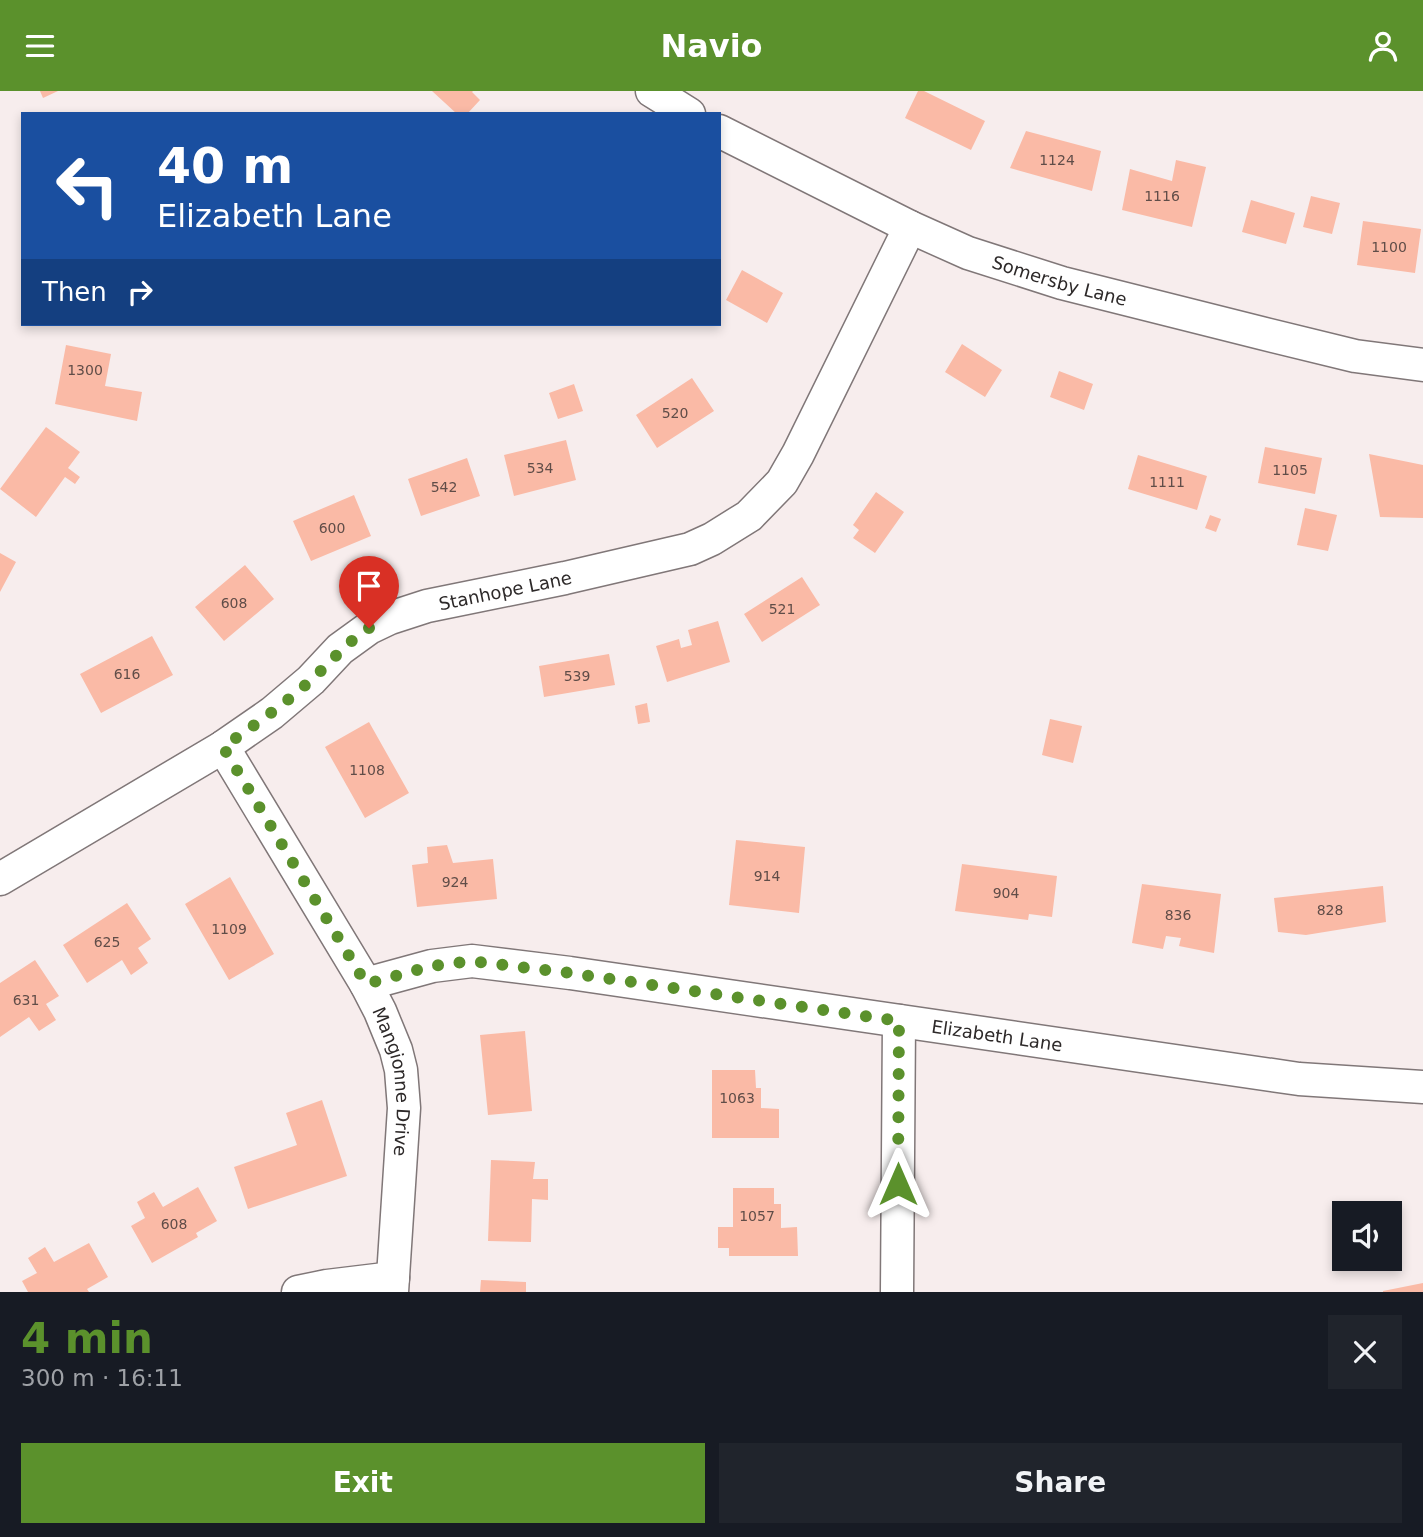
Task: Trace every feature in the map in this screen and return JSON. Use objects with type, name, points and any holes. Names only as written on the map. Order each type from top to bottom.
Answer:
[{"type":"street","points":[[652,91],[686,112]]},
{"type":"street","name":"Somersby Lane","points":[[721,132],[910,227],[968,253],[1062,283],[1355,356],[1423,365]]},
{"type":"street","name":"Stanhope Lane","points":[[0,879],[223,747],[302,688],[355,637],[390,618],[427,606],[565,578],[690,548],[712,539],[749,516],[782,482],[798,454],[910,227]]},
{"type":"street","name":"Mangionne Drive","points":[[223,747],[366,984],[396,1050],[401,1070],[404,1108],[393,1285]]},
{"type":"street","name":"Elizabeth Lane","points":[[366,984],[432,966],[471,961],[1299,1079],[1423,1087]]},
{"type":"street","points":[[897,1292],[899,1021]]},
{"type":"street","points":[[298,1292],[327,1286],[393,1285]]},
{"type":"building","points":[[40,91],[58,91],[43,98]]},
{"type":"building","points":[[432,91],[473,91],[480,100],[469,112],[455,112]]},
{"type":"building","points":[[918,91],[924,91],[985,121],[971,150],[905,118]]},
{"type":"building","points":[[1026,131],[1101,151],[1092,191],[1010,168]]},
{"type":"building","points":[[1176,160],[1206,167],[1192,227],[1122,210],[1130,169],[1172,181]]},
{"type":"building","points":[[1311,196],[1340,203],[1332,234],[1303,227]]},
{"type":"building","points":[[1251,200],[1295,213],[1286,244],[1242,232]]},
{"type":"building","points":[[1363,221],[1421,229],[1415,273],[1357,265]]},
{"type":"building","points":[[742,270],[783,293],[767,323],[726,300]]},
{"type":"building","points":[[962,344],[1002,370],[985,397],[945,372]]},
{"type":"building","points":[[66,345],[111,354],[105,386],[142,392],[137,421],[55,404]]},
{"type":"building","points":[[1059,371],[1093,384],[1084,410],[1050,397]]},
{"type":"building","points":[[692,378],[714,411],[657,448],[636,415]]},
{"type":"building","points":[[574,384],[583,411],[558,419],[549,393]]},
{"type":"building","points":[[46,427],[80,452],[68,468],[80,477],[75,484],[65,477],[36,517],[0,489]]},
{"type":"building","points":[[566,440],[576,480],[514,496],[504,455]]},
{"type":"building","points":[[1265,447],[1322,458],[1315,494],[1258,483]]},
{"type":"building","points":[[1369,454],[1423,465],[1423,518],[1380,517]]},
{"type":"building","points":[[1138,455],[1207,476],[1197,510],[1128,489]]},
{"type":"building","points":[[467,458],[480,496],[421,516],[408,479]]},
{"type":"building","points":[[876,492],[904,512],[875,553],[853,538],[859,530],[853,525]]},
{"type":"building","points":[[354,495],[371,536],[311,561],[293,521]]},
{"type":"building","points":[[1305,508],[1337,515],[1328,551],[1297,545]]},
{"type":"building","points":[[1210,515],[1221,519],[1216,532],[1205,528]]},
{"type":"building","points":[[0,553],[16,562],[0,592]]},
{"type":"building","points":[[245,565],[274,599],[224,641],[195,607]]},
{"type":"building","points":[[802,577],[820,605],[762,642],[744,614]]},
{"type":"building","points":[[718,621],[730,662],[667,682],[656,646],[679,639],[681,648],[692,645],[688,630]]},
{"type":"building","points":[[152,636],[173,675],[101,713],[80,674]]},
{"type":"building","points":[[609,654],[615,685],[544,697],[539,666]]},
{"type":"building","points":[[647,703],[650,722],[638,724],[635,706]]},
{"type":"building","points":[[1050,719],[1082,726],[1073,763],[1042,755]]},
{"type":"building","points":[[369,722],[409,793],[365,818],[325,747]]},
{"type":"building","points":[[736,840],[805,847],[799,913],[729,905]]},
{"type":"building","points":[[447,845],[453,863],[493,859],[497,899],[417,907],[412,865],[428,863],[427,847]]},
{"type":"building","points":[[962,864],[1057,876],[1052,917],[1029,914],[1028,920],[955,911]]},
{"type":"building","points":[[230,877],[274,954],[229,980],[185,904]]},
{"type":"building","points":[[1142,884],[1221,894],[1214,953],[1179,946],[1181,938],[1166,936],[1163,949],[1132,943]]},
{"type":"building","points":[[1383,886],[1386,922],[1306,935],[1278,932],[1274,898]]},
{"type":"building","points":[[127,903],[151,939],[138,948],[148,963],[131,975],[122,960],[87,983],[63,945]]},
{"type":"building","points":[[35,960],[59,996],[46,1004],[56,1020],[39,1031],[29,1017],[0,1037],[0,983]]},
{"type":"building","points":[[525,1031],[532,1111],[488,1115],[480,1035]]},
{"type":"building","points":[[712,1070],[755,1070],[756,1088],[761,1088],[761,1108],[779,1109],[779,1138],[712,1138]]},
{"type":"building","points":[[322,1100],[347,1176],[248,1209],[234,1167],[297,1145],[286,1113]]},
{"type":"building","points":[[491,1160],[535,1162],[533,1179],[548,1179],[548,1200],[532,1199],[531,1242],[488,1241]]},
{"type":"building","points":[[198,1187],[217,1221],[196,1233],[198,1237],[152,1263],[131,1226],[145,1218],[137,1202],[154,1192],[163,1207]]},
{"type":"building","points":[[733,1188],[774,1188],[774,1204],[781,1204],[781,1228],[797,1227],[798,1256],[729,1256],[729,1248],[718,1248],[718,1227],[733,1227]]},
{"type":"building","points":[[89,1243],[108,1277],[87,1289],[89,1292],[28,1292],[22,1281],[37,1273],[28,1258],[45,1247],[54,1262]]},
{"type":"building","points":[[481,1280],[526,1282],[526,1292],[480,1292]]},
{"type":"building","points":[[1423,1283],[1423,1292],[1383,1292],[1383,1291]]},
{"type":"route","points":[[369,628],[340,649],[311,680],[272,712],[223,747],[366,984],[432,966],[471,961],[899,1021],[898,1184]]}]
